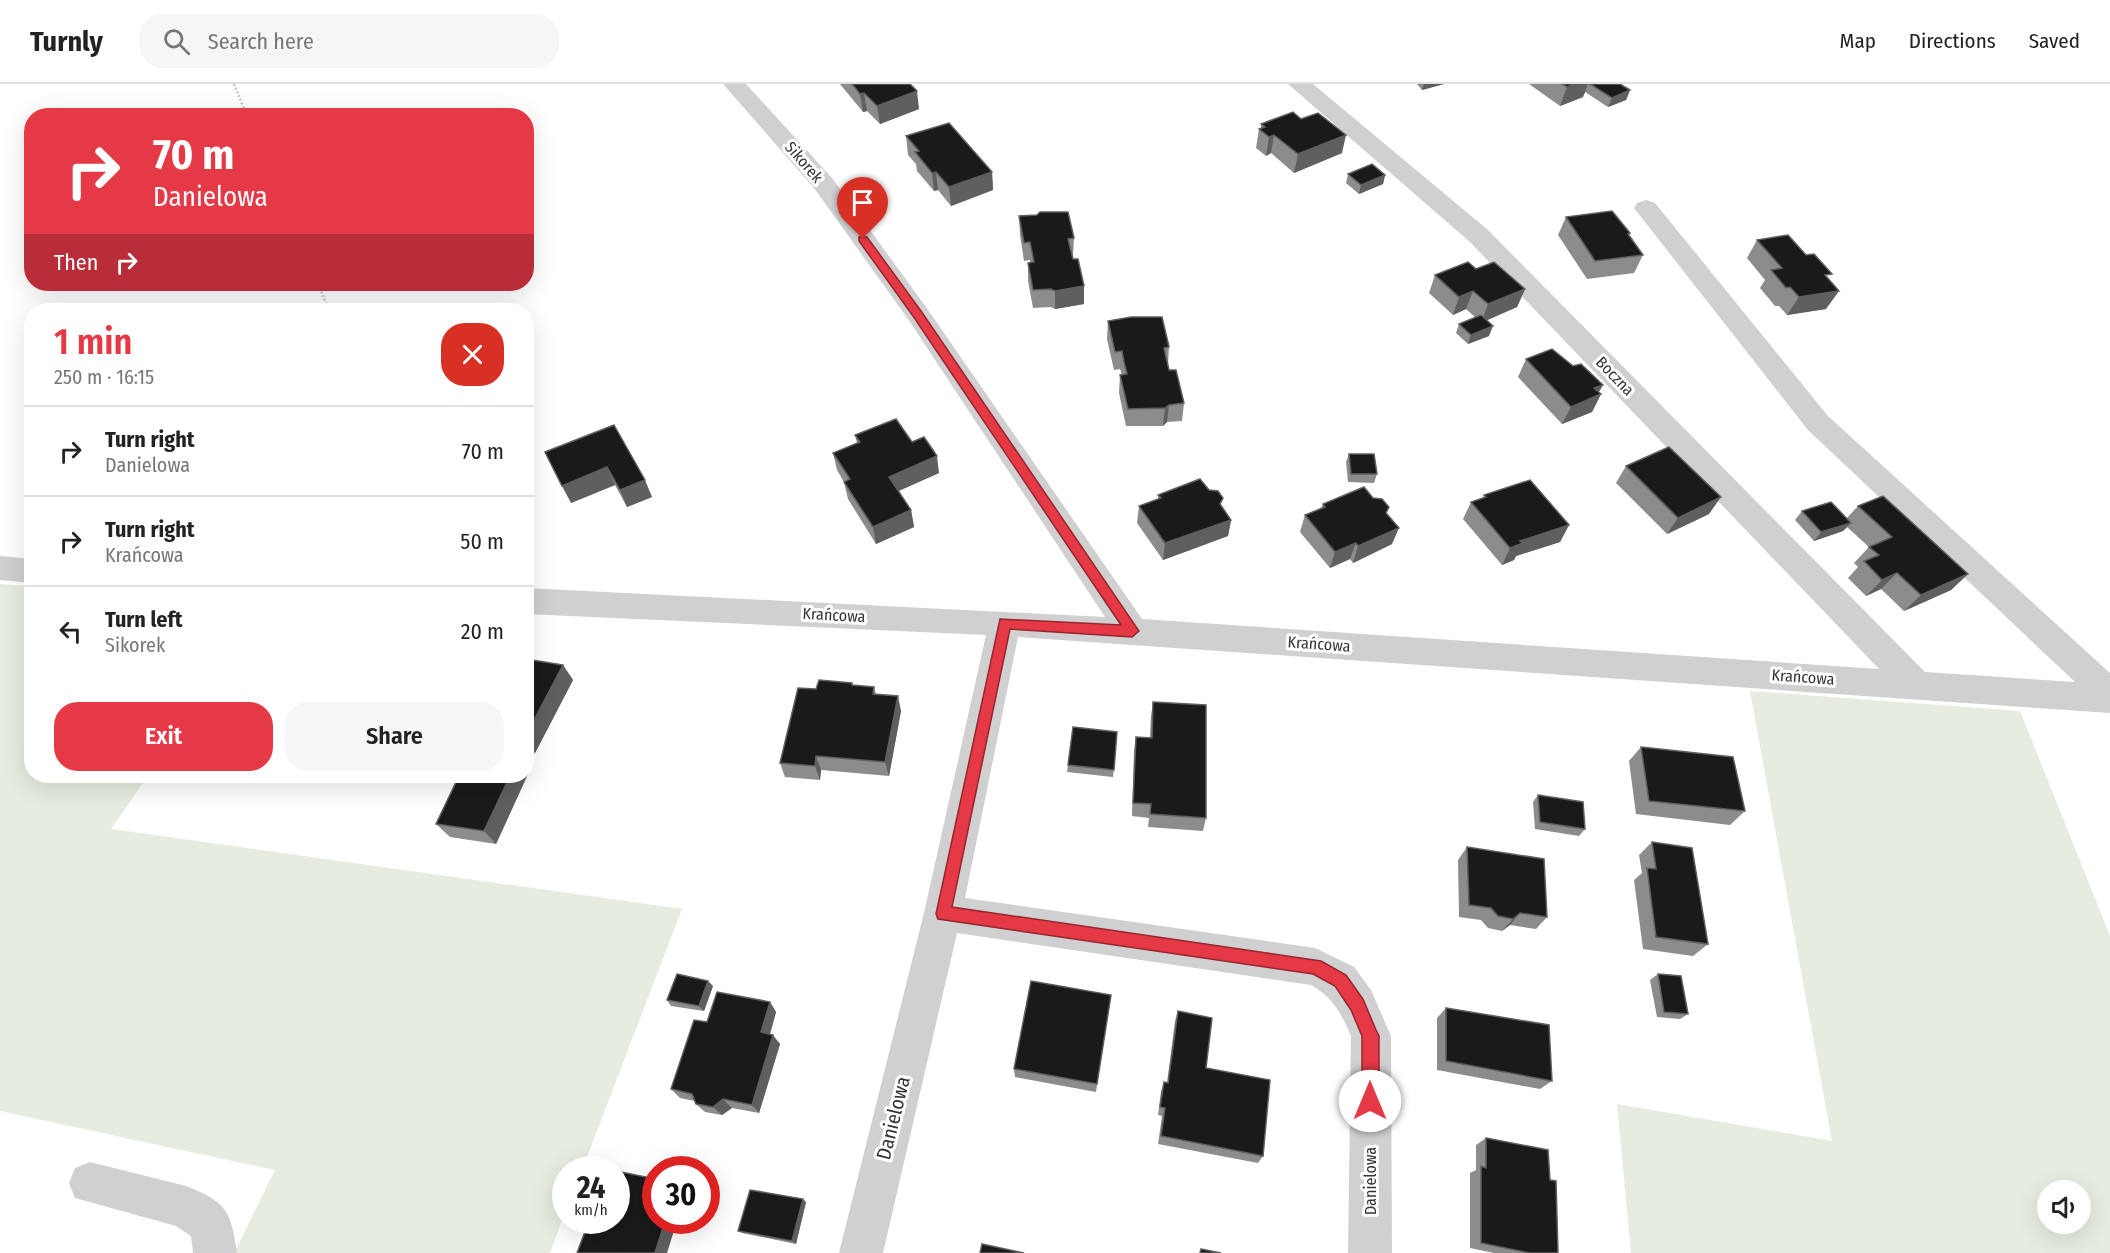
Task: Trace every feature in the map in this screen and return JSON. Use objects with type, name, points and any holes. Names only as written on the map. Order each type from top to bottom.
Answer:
[{"type":"street","name":"Sikorek","points":[[734,84],[822,183],[890,276],[1132,631]]},
{"type":"street","name":"Boczna","points":[[1299,84],[1479,236],[1915,684]]},
{"type":"street","points":[[1646,208],[1818,423],[2110,694]]},
{"type":"street","points":[[0,568],[24,570]]},
{"type":"street","name":"Krańcowa","points":[[534,602],[1005,623],[2110,699]]},
{"type":"street","name":"Danielowa","points":[[861,1253],[943,914],[1005,623]]},
{"type":"street","name":"Danielowa","points":[[943,914],[1315,967],[1340,980],[1357,1005],[1371,1036],[1370,1253]]},
{"type":"street","points":[[90,1183],[186,1207],[211,1224],[215,1253]]},
{"type":"path","points":[[234,84],[244,108]]},
{"type":"shaded area","points":[[0,584],[24,586],[24,783],[143,783],[111,829],[682,909],[587,1156],[552,1156],[552,1234],[557,1234],[550,1253],[234,1253],[275,1170],[0,1111]]},
{"type":"shaded area","points":[[1750,691],[2020,711],[2110,936],[2110,1253],[1631,1253],[1617,1104],[1832,1141]]},
{"type":"building","points":[[852,84],[910,84],[917,91],[877,106],[864,93],[860,94]]},
{"type":"building","points":[[1590,84],[1620,84],[1630,90],[1612,98]]},
{"type":"building","points":[[1293,112],[1301,119],[1318,113],[1346,135],[1298,154],[1274,135],[1269,137],[1259,129],[1265,127],[1261,124]]},
{"type":"building","points":[[949,123],[992,172],[949,187],[936,172],[932,173],[915,152],[919,151],[906,136]]},
{"type":"building","points":[[1372,164],[1385,175],[1361,185],[1348,174]]},
{"type":"building","points":[[1612,211],[1630,233],[1628,234],[1643,255],[1595,261],[1566,217]]},
{"type":"building","points":[[1040,212],[1068,212],[1074,238],[1068,239],[1073,259],[1078,259],[1084,286],[1055,291],[1051,289],[1033,290],[1028,263],[1034,262],[1030,242],[1024,243],[1019,216],[1037,215]]},
{"type":"building","points":[[1788,235],[1806,255],[1814,254],[1832,274],[1825,275],[1839,291],[1799,297],[1790,287],[1786,288],[1771,270],[1782,268],[1757,240]]},
{"type":"building","points":[[1468,262],[1476,269],[1494,262],[1525,289],[1488,304],[1473,291],[1459,297],[1435,275]]},
{"type":"building","points":[[1481,315],[1493,326],[1471,335],[1459,324]]},
{"type":"building","points":[[1131,317],[1162,317],[1169,347],[1164,348],[1169,370],[1176,370],[1184,403],[1169,405],[1165,408],[1128,409],[1120,375],[1127,374],[1122,351],[1115,352],[1108,321]]},
{"type":"building","points":[[1552,349],[1573,366],[1581,364],[1603,385],[1594,388],[1601,394],[1571,407],[1526,359]]},
{"type":"building","points":[[896,419],[912,442],[924,437],[937,456],[889,477],[911,510],[873,527],[844,482],[850,479],[833,453],[860,442],[855,435]]},
{"type":"building","points":[[614,425],[645,480],[620,490],[607,467],[562,486],[545,452]]},
{"type":"building","points":[[1669,447],[1721,497],[1678,518],[1626,466]]},
{"type":"building","points":[[1349,454],[1374,454],[1377,474],[1351,474]]},
{"type":"building","points":[[1200,479],[1209,490],[1218,491],[1223,498],[1220,504],[1231,520],[1165,543],[1139,506],[1161,498],[1158,495]]},
{"type":"building","points":[[1530,480],[1569,525],[1520,541],[1523,543],[1510,548],[1471,502],[1486,497],[1484,495]]},
{"type":"building","points":[[1364,487],[1373,498],[1382,499],[1389,507],[1386,513],[1399,528],[1358,546],[1356,543],[1335,552],[1305,515],[1325,507],[1323,504]]},
{"type":"building","points":[[1883,496],[1968,574],[1921,595],[1897,573],[1882,580],[1864,561],[1879,555],[1869,547],[1892,537],[1858,506]]},
{"type":"building","points":[[1831,502],[1851,523],[1821,532],[1802,511]]},
{"type":"building","points":[[534,660],[563,665],[534,720]]},
{"type":"building","points":[[819,680],[874,687],[873,694],[898,696],[885,762],[816,756],[815,766],[780,763],[798,688],[816,689]]},
{"type":"building","points":[[1153,702],[1206,705],[1206,818],[1150,814],[1151,804],[1133,803],[1136,737],[1152,738]]},
{"type":"building","points":[[1073,727],[1117,732],[1114,770],[1068,765]]},
{"type":"building","points":[[1641,747],[1733,757],[1745,811],[1649,801]]},
{"type":"building","points":[[456,783],[507,783],[484,831],[436,824]]},
{"type":"building","points":[[1538,795],[1583,802],[1585,829],[1540,822]]},
{"type":"building","points":[[1652,842],[1692,848],[1708,944],[1656,937],[1647,868],[1656,869]]},
{"type":"building","points":[[1467,847],[1544,859],[1547,917],[1520,913],[1513,919],[1498,916],[1491,908],[1469,905]]},
{"type":"building","points":[[677,974],[708,981],[699,1006],[667,1000]]},
{"type":"building","points":[[1658,974],[1681,976],[1688,1014],[1664,1012]]},
{"type":"building","points":[[1031,981],[1111,995],[1097,1084],[1014,1069]]},
{"type":"building","points":[[717,992],[770,1002],[761,1032],[773,1035],[752,1105],[723,1099],[713,1107],[696,1104],[692,1094],[671,1089],[694,1020],[707,1022]]},
{"type":"building","points":[[1446,1008],[1549,1025],[1552,1081],[1446,1061]]},
{"type":"building","points":[[1178,1011],[1212,1018],[1206,1068],[1270,1080],[1263,1156],[1161,1136],[1165,1108],[1160,1107],[1164,1082],[1168,1083]]},
{"type":"building","points":[[1486,1138],[1548,1150],[1550,1180],[1556,1181],[1558,1253],[1530,1253],[1481,1243],[1481,1166],[1486,1168]]},
{"type":"building","points":[[630,1174],[642,1176],[642,1234],[661,1234],[655,1253],[577,1253],[584,1234],[630,1234]]},
{"type":"building","points":[[750,1190],[803,1199],[792,1241],[738,1231]]},
{"type":"building","points":[[982,1244],[1024,1253],[980,1253]]},
{"type":"building","points":[[1201,1249],[1221,1253],[1200,1253]]},
{"type":"route","points":[[863,239],[917,313],[1132,631],[1005,623],[943,914],[1315,967],[1340,980],[1357,1005],[1371,1036],[1370,1101]]}]
